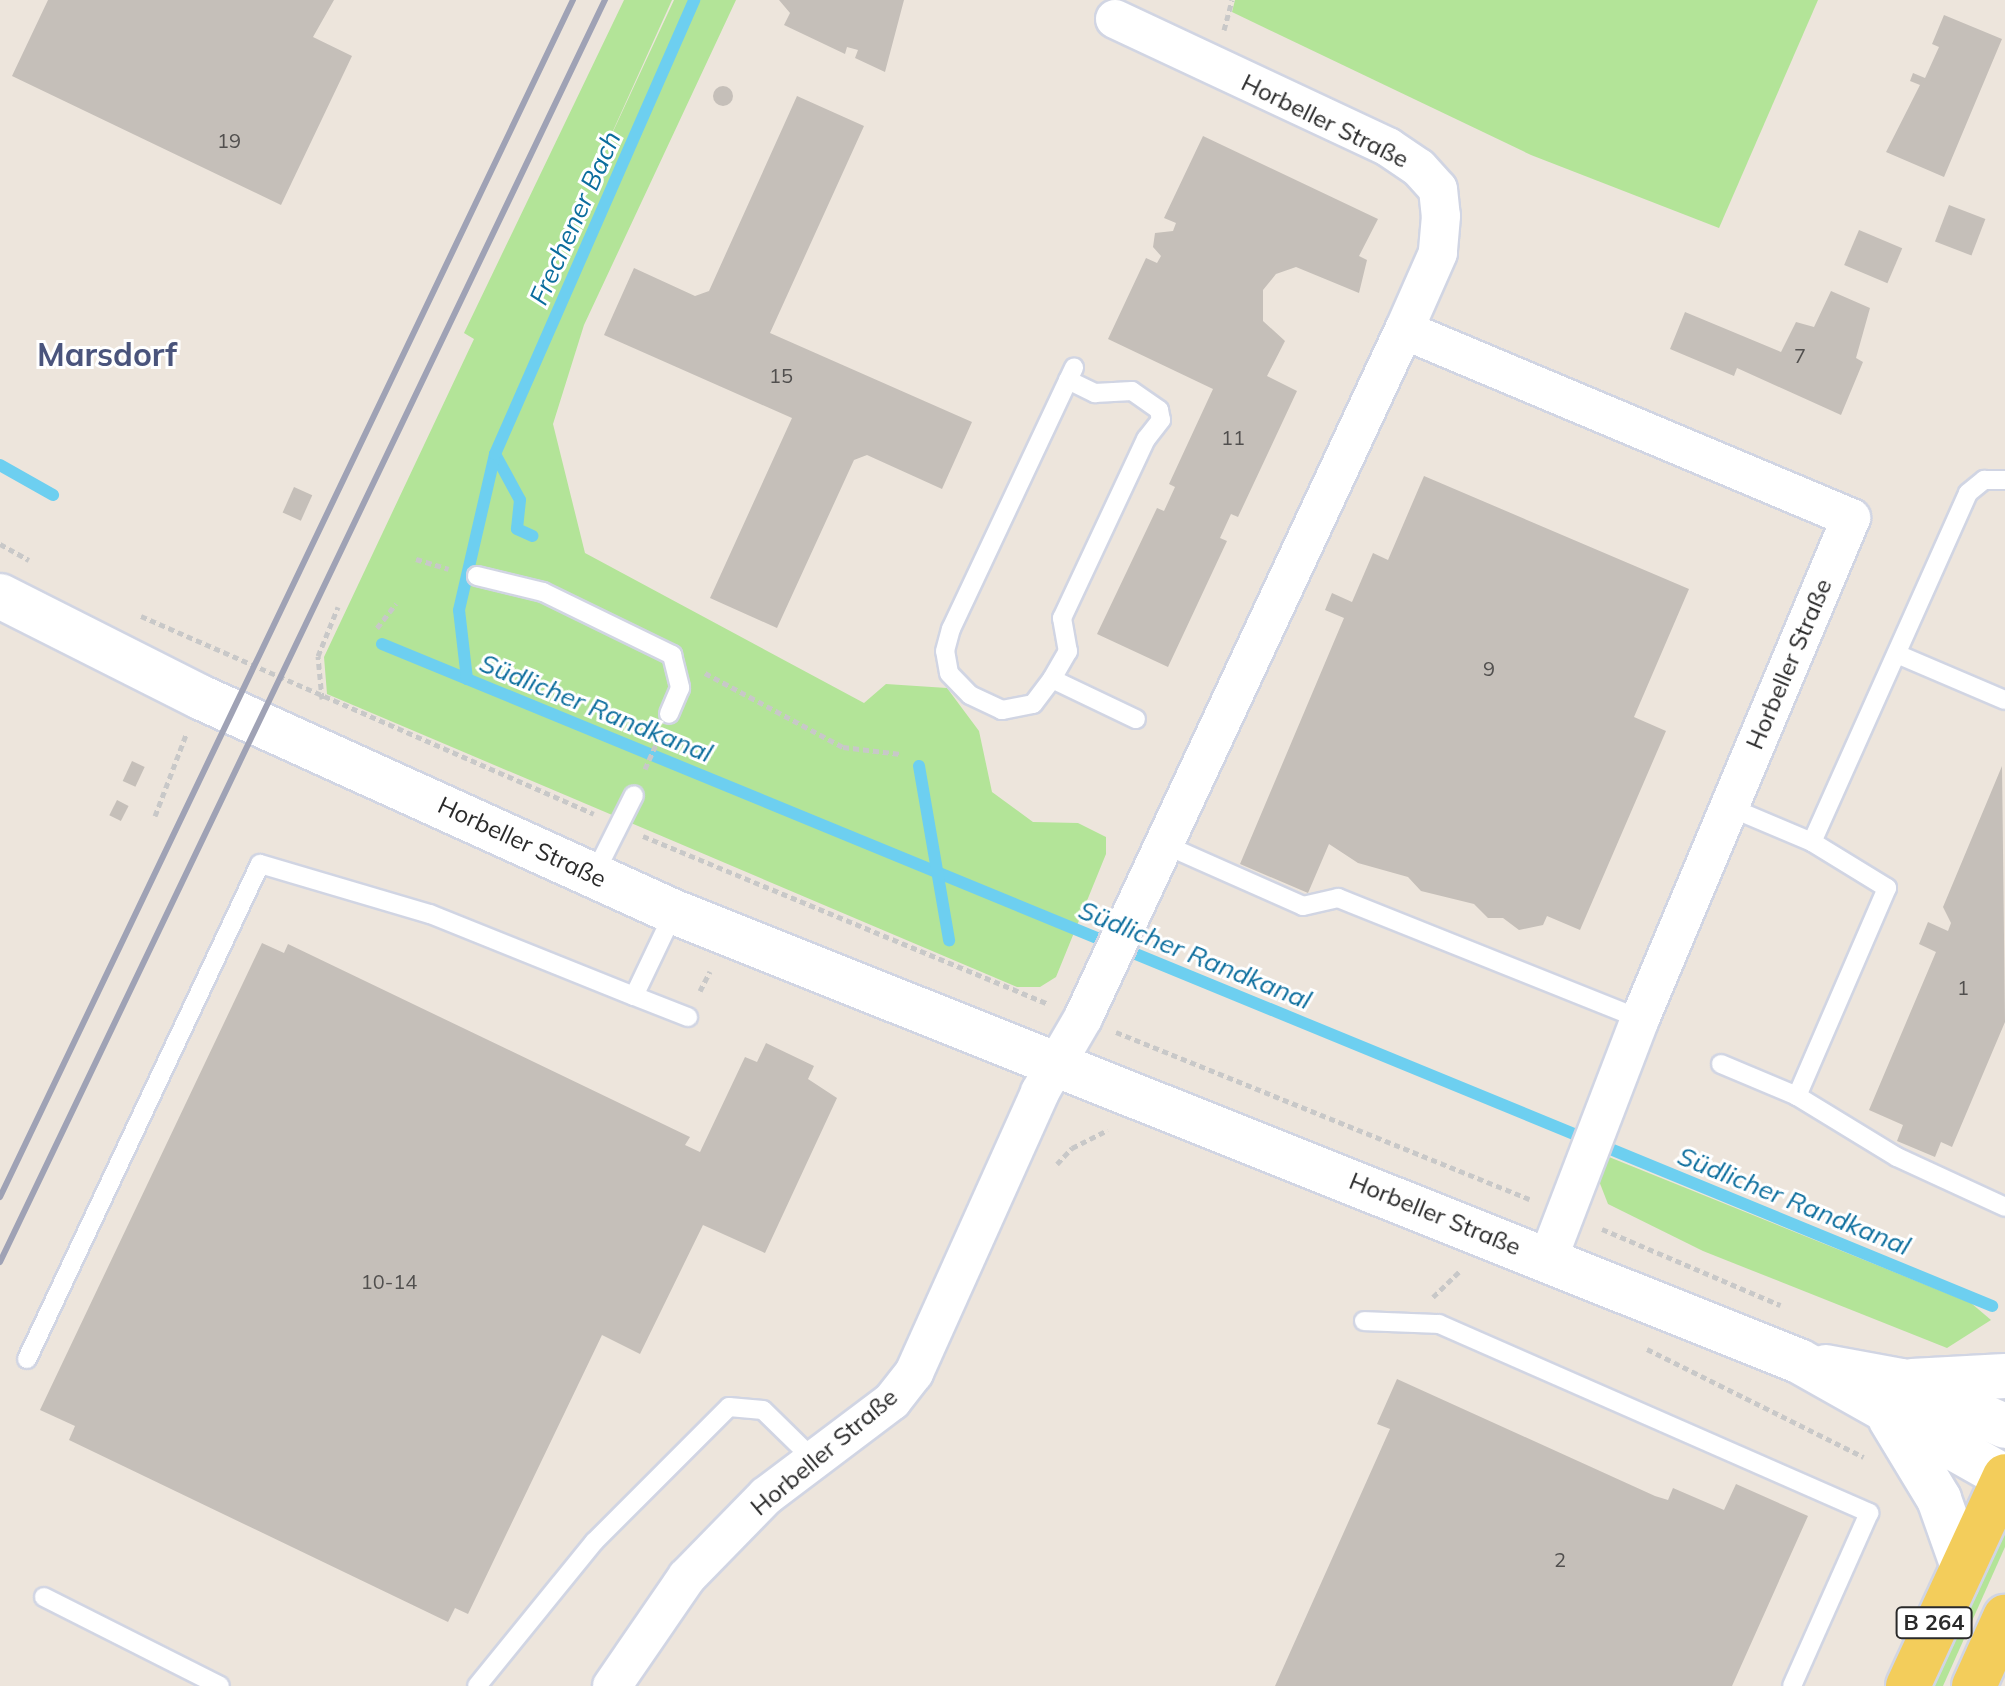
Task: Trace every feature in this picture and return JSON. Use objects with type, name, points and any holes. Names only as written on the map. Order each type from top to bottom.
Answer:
[{"type":"main road","name":"Horbeller Straße","points":[[0,596],[200,697],[674,912],[1894,1399],[2005,1426]]},
{"type":"main road","name":"Horbeller Straße","points":[[1894,1399],[2005,1376]]},
{"type":"main road","name":"Horbeller Straße","points":[[1894,1399],[2005,1477]]},
{"type":"main road","points":[[1894,1399],[1939,1499],[1961,1561]]},
{"type":"main road","name":"B 264","points":[[1908,1686],[1961,1561],[2005,1477]]},
{"type":"main road","name":"B 264","points":[[1974,1686],[2005,1617]]},
{"type":"street","name":"Horbeller Straße","points":[[612,1686],[687,1577],[766,1496],[892,1401],[914,1373],[1055,1062],[1104,973],[1161,843],[1438,253],[1438,189],[1419,168],[1388,147],[1115,19]]},
{"type":"street","name":"Horbeller Straße","points":[[1404,330],[1851,518],[1640,1019],[1606,1118],[1548,1259]]},
{"type":"lane","points":[[1071,374],[1095,393],[1132,391],[1159,410],[1161,420],[1146,439],[1062,618],[1068,651],[1052,679],[1033,704],[1002,710],[970,695],[949,673],[945,651],[1071,374]]},
{"type":"lane","points":[[1812,842],[1968,493],[1984,480],[2005,480]]},
{"type":"lane","points":[[477,576],[543,592],[672,655],[680,688],[669,714]]},
{"type":"lane","points":[[1897,654],[2005,700]]},
{"type":"lane","points":[[1052,679],[1136,719]]},
{"type":"lane","points":[[594,875],[634,795]]},
{"type":"lane","points":[[1729,807],[1812,842],[1887,888],[1797,1096]]},
{"type":"lane","points":[[1161,843],[1303,906],[1338,898],[1640,1019]]},
{"type":"lane","points":[[27,1359],[260,864],[430,914],[688,1017]]},
{"type":"lane","points":[[634,996],[674,912]]},
{"type":"lane","points":[[1721,1064],[1797,1096],[1897,1157],[2005,1207]]},
{"type":"lane","points":[[1364,1321],[1439,1324],[1869,1513],[1792,1686]]},
{"type":"lane","points":[[477,1686],[594,1542],[729,1407],[763,1410],[814,1460]]},
{"type":"lane","points":[[44,1597],[220,1686]]},
{"type":"path","points":[[416,559],[455,570]]},
{"type":"path","points":[[377,628],[396,604]]},
{"type":"path","points":[[322,699],[318,656],[338,607]]},
{"type":"path","points":[[672,655],[843,747],[901,754]]},
{"type":"path","points":[[155,816],[200,697]]},
{"type":"path","points":[[634,795],[669,714]]},
{"type":"path","points":[[702,987],[709,974]]},
{"type":"path","points":[[1057,1164],[1091,1136],[1118,1126]]},
{"type":"path","points":[[1421,1323],[1438,1288],[1471,1261],[1484,1234]]},
{"type":"path","points":[[1643,1347],[1871,1461]]},
{"type":"green space","points":[[624,0],[672,0],[598,164],[674,0],[736,0],[584,325],[553,424],[585,553],[864,703],[886,684],[947,688],[979,731],[992,792],[1033,822],[1078,823],[1106,837],[1106,854],[1056,977],[1040,987],[1017,987],[327,694],[324,657],[474,339],[464,333]]},
{"type":"green space","points":[[1235,0],[1818,0],[1719,228],[1531,155],[1232,12]]},
{"type":"green space","points":[[1609,1157],[1971,1303],[1991,1320],[1947,1348],[1703,1251],[1608,1204],[1599,1181]]},
{"type":"green space","points":[[1996,1530],[2005,1533],[2005,1547],[1943,1686],[1929,1686]]},
{"type":"building","points":[[48,0],[334,0],[313,37],[352,56],[281,205],[12,76]]},
{"type":"building","points":[[779,0],[904,0],[885,72],[855,58],[858,50],[847,47],[845,54],[784,25],[790,13]]},
{"type":"building","points":[[1944,15],[2002,39],[1944,177],[1886,152],[1920,85],[1910,81],[1913,73],[1925,78],[1939,47],[1932,44]]},
{"type":"building","points":[[723,86],[730,89],[733,96],[730,103],[723,106],[716,103],[713,96],[716,89]]},
{"type":"building","points":[[797,96],[864,126],[770,333],[972,422],[942,489],[867,455],[854,460],[777,628],[710,598],[792,418],[604,335],[634,268],[695,296],[709,291]]},
{"type":"building","points":[[1203,136],[1378,219],[1359,256],[1367,260],[1359,293],[1296,267],[1276,274],[1263,290],[1263,321],[1285,341],[1267,376],[1297,391],[1238,517],[1231,514],[1220,538],[1227,541],[1168,667],[1097,634],[1157,508],[1164,511],[1175,487],[1169,484],[1213,389],[1108,339],[1146,258],[1157,263],[1161,256],[1153,247],[1155,233],[1173,231],[1176,223],[1164,218]]},
{"type":"building","points":[[1949,205],[1985,219],[1971,255],[1935,241]]},
{"type":"building","points":[[1859,230],[1902,248],[1887,283],[1844,265]]},
{"type":"building","points":[[1831,291],[1870,308],[1856,358],[1863,362],[1841,415],[1737,368],[1734,376],[1670,349],[1685,312],[1781,352],[1796,322],[1814,327]]},
{"type":"building","points":[[1424,476],[1689,589],[1634,717],[1666,731],[1580,930],[1547,916],[1543,925],[1519,930],[1503,918],[1488,918],[1474,904],[1421,891],[1408,877],[1358,863],[1329,844],[1308,893],[1240,864],[1344,618],[1325,610],[1332,593],[1352,602],[1373,553],[1388,560]]},
{"type":"building","points":[[294,487],[312,495],[301,521],[283,513]]},
{"type":"building","points":[[132,761],[145,767],[135,787],[123,781]]},
{"type":"building","points":[[2002,766],[2005,1022],[1952,1147],[1941,1142],[1935,1157],[1897,1141],[1903,1125],[1869,1110],[1936,952],[1919,944],[1928,922],[1948,931],[1951,923],[1943,907]]},
{"type":"building","points":[[117,800],[129,806],[121,821],[109,815]]},
{"type":"building","points":[[262,943],[284,953],[288,944],[690,1137],[685,1145],[700,1152],[745,1057],[757,1062],[766,1043],[814,1066],[808,1079],[837,1098],[765,1253],[703,1225],[640,1354],[602,1335],[468,1614],[455,1608],[448,1622],[69,1440],[75,1426],[40,1410]]},
{"type":"building","points":[[1397,1379],[1655,1496],[1668,1500],[1673,1488],[1724,1510],[1736,1484],[1808,1516],[1732,1686],[1275,1686],[1390,1429],[1377,1424]]},
{"type":"waterway","name":"Frechener Bach","points":[[467,679],[459,610],[495,454],[694,0]]},
{"type":"waterway","name":"Frechener Bach","points":[[495,454],[520,500],[517,529],[533,536]]},
{"type":"waterway","name":"Südlicher Randkanal","points":[[0,465],[53,495]]},
{"type":"waterway","name":"Südlicher Randkanal","points":[[382,644],[1992,1306]]},
{"type":"waterway","name":"Frechener Bach","points":[[919,766],[949,940]]},
{"type":"railway","points":[[0,1197],[573,0]]},
{"type":"railway","points":[[0,1262],[605,0]]},
{"type":"district","name":"Marsdorf","points":[[107,354]]}]
